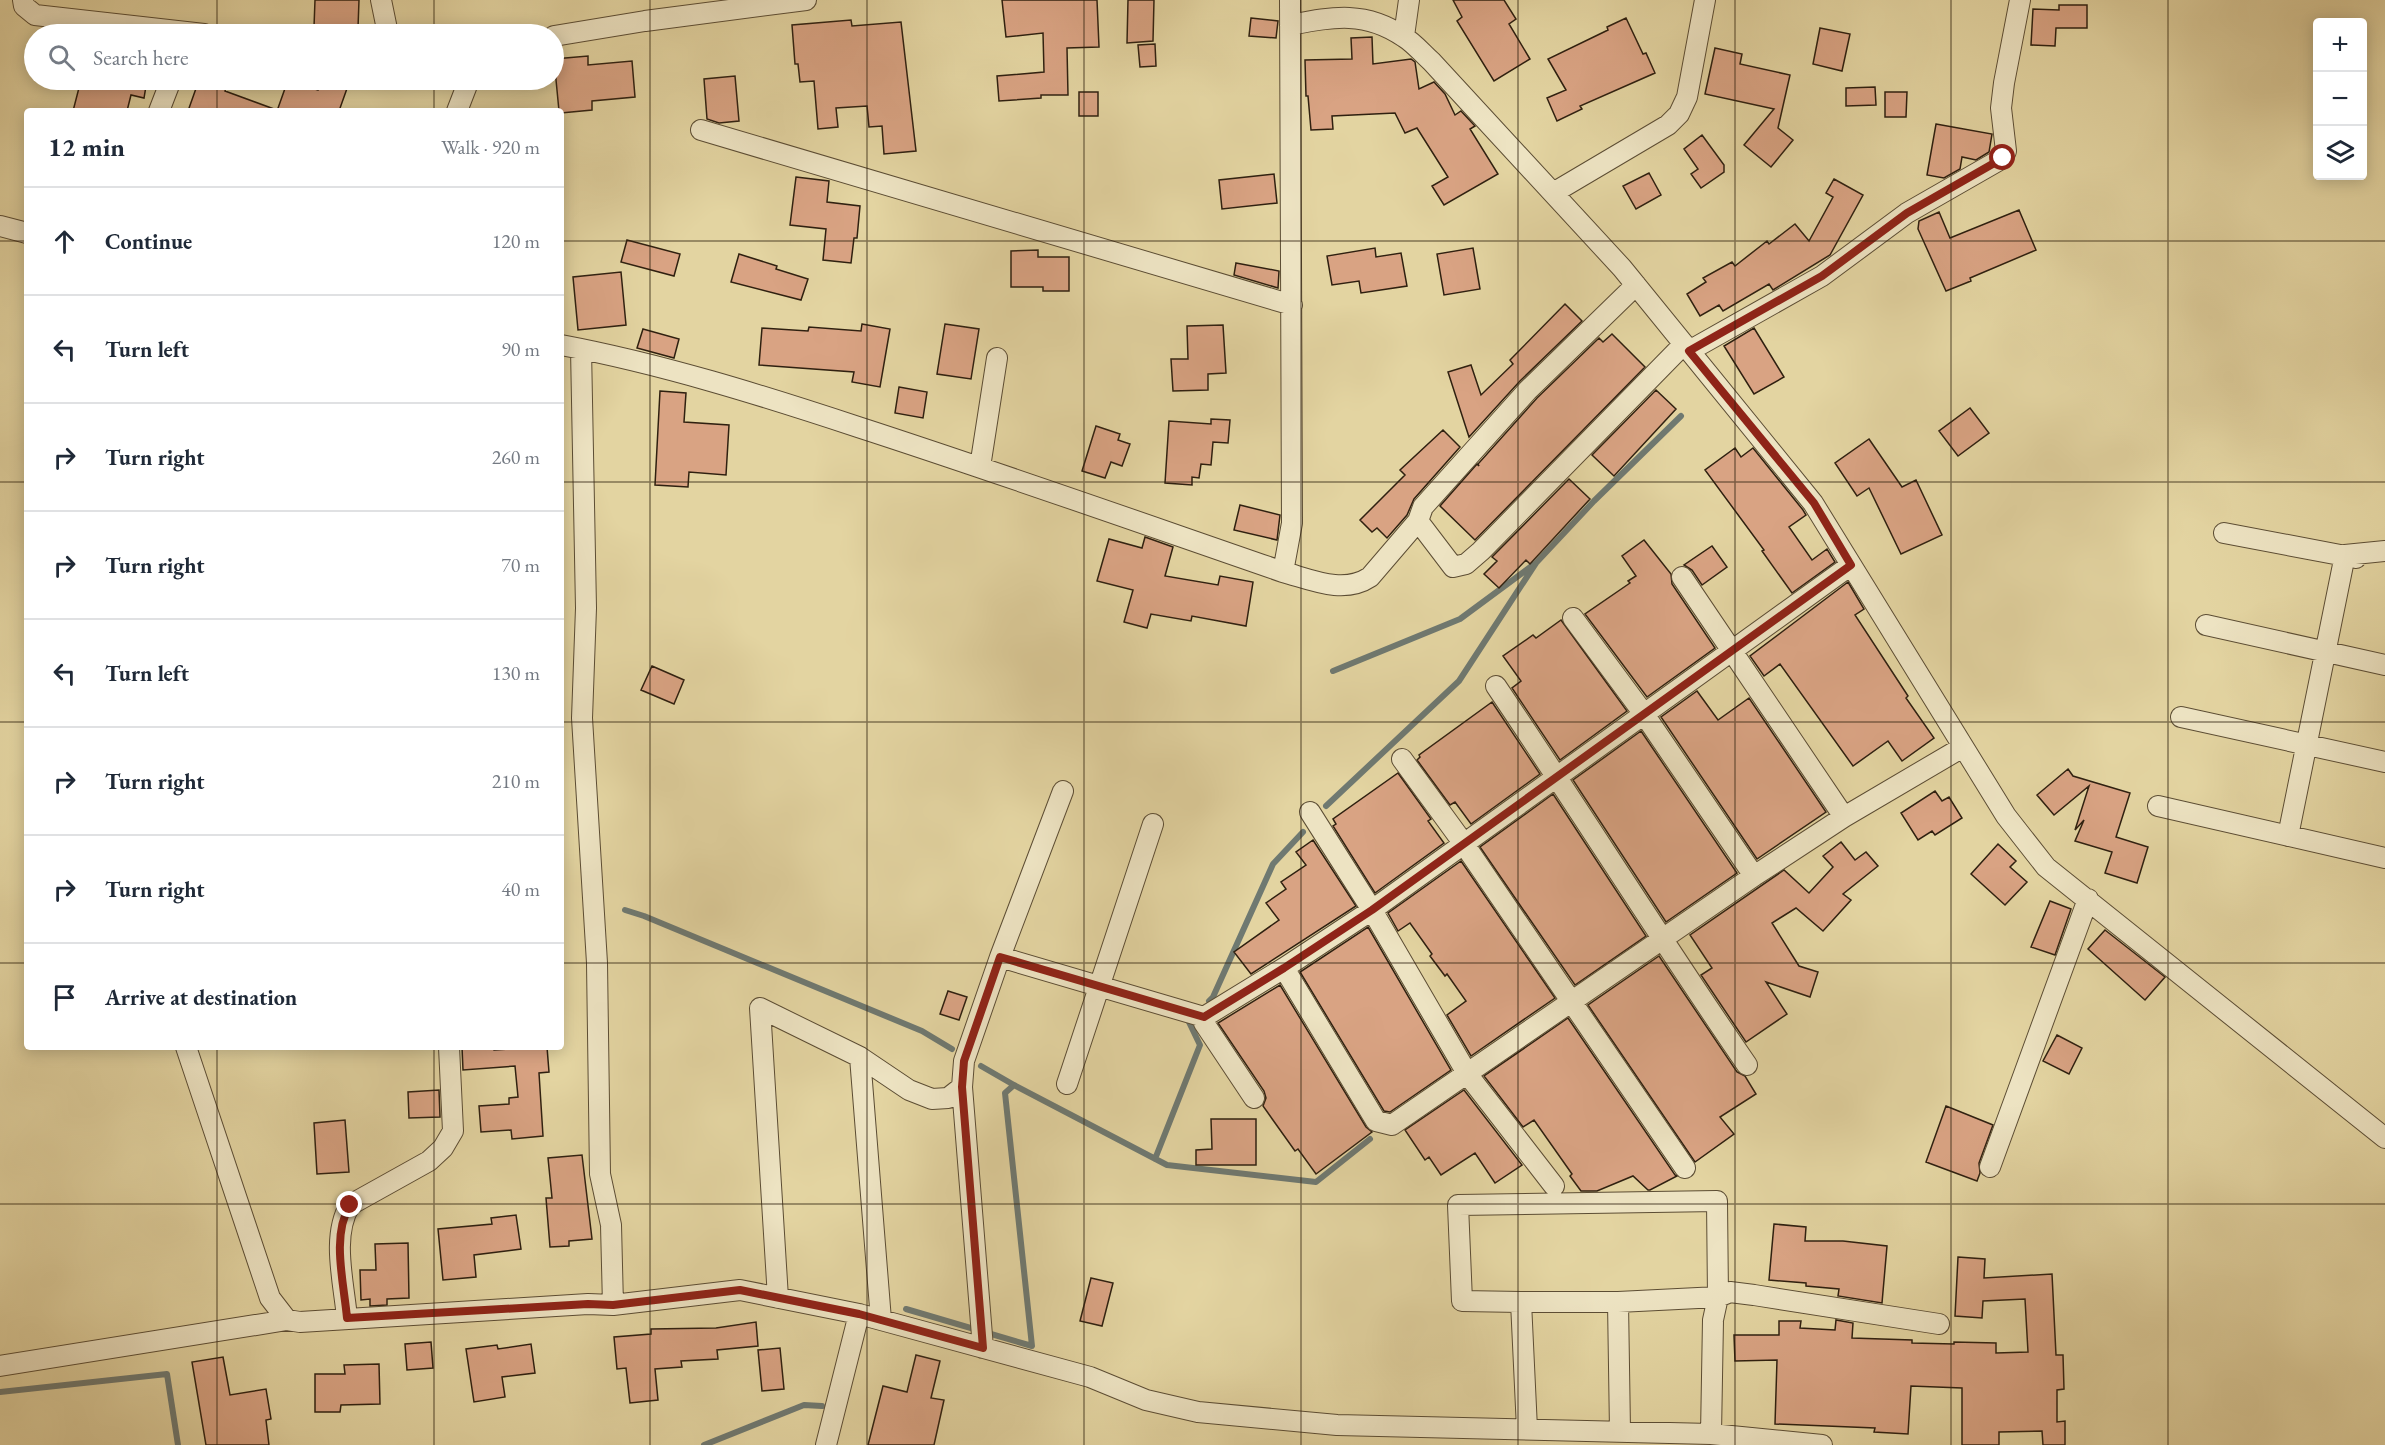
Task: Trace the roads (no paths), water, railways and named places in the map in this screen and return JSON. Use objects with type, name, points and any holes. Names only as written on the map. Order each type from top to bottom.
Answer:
[{"type":"street","points":[[23,0],[24,6],[35,15],[110,24]]},
{"type":"street","points":[[381,0],[386,24]]},
{"type":"street","points":[[564,34],[645,21],[806,0]]},
{"type":"street","points":[[1282,572],[1292,522],[1290,0]]},
{"type":"street","points":[[1404,36],[1409,0]]},
{"type":"street","points":[[1553,193],[1668,125],[1679,114],[1687,97],[1705,0]]},
{"type":"street","points":[[1418,521],[1453,567],[1466,564],[1686,347],[1822,276],[1907,213],[2003,158],[2006,151],[2001,108],[2020,0]]},
{"type":"street","points":[[1290,25],[1329,17],[1353,16],[1404,36],[1432,62],[1636,285],[1814,503],[2006,816],[2046,867],[2385,1138]]},
{"type":"street","points":[[160,108],[167,90]]},
{"type":"street","points":[[458,108],[465,90]]},
{"type":"street","points":[[701,130],[1292,305]]},
{"type":"street","points":[[0,226],[24,232]]},
{"type":"street","points":[[564,346],[771,399],[980,467],[1282,572],[1344,586],[1362,582],[1370,577],[1418,521],[1423,507],[1528,390],[1636,285]]},
{"type":"street","points":[[581,349],[586,608],[582,718],[597,963],[600,1174],[611,1225],[613,1305]]},
{"type":"street","points":[[980,467],[997,358]]},
{"type":"street","points":[[2224,533],[2385,563]]},
{"type":"street","points":[[2345,555],[2385,551]]},
{"type":"street","points":[[2288,836],[2345,555]]},
{"type":"street","points":[[1000,957],[1204,1017],[1372,910],[1851,565]]},
{"type":"street","points":[[1682,578],[1844,817]]},
{"type":"street","points":[[1574,618],[1644,714],[1754,876]]},
{"type":"street","points":[[2206,625],[2385,665]]},
{"type":"street","points":[[1496,686],[1662,940],[1747,1065]]},
{"type":"street","points":[[2181,717],[2385,762]]},
{"type":"street","points":[[1284,968],[1376,1121],[1392,1125],[1468,1075],[1754,876],[1844,817],[1963,747]]},
{"type":"street","points":[[1402,759],[1464,844],[1685,1168]]},
{"type":"street","points":[[983,1348],[962,1087],[964,1061],[1000,957],[1063,791]]},
{"type":"street","points":[[2158,806],[2385,858]]},
{"type":"street","points":[[1310,812],[1372,910],[1468,1075],[1554,1186]]},
{"type":"street","points":[[1067,1084],[1153,824]]},
{"type":"street","points":[[1990,1167],[2088,899]]},
{"type":"street","points":[[778,1298],[760,1008],[860,1057],[909,1090],[932,1099],[948,1098],[962,1087]]},
{"type":"street","points":[[1204,1017],[1204,1023],[1254,1098]]},
{"type":"street","points":[[187,1050],[270,1298],[287,1320]]},
{"type":"street","points":[[347,1318],[340,1242],[343,1216],[350,1205],[429,1161],[444,1148],[453,1131],[449,1050]]},
{"type":"street","points":[[860,1057],[881,1320]]},
{"type":"street","points":[[1711,1434],[1713,1320],[1718,1297],[1718,1201],[1458,1205],[1462,1302],[1618,1302],[1718,1297],[1730,1292],[1939,1324]]},
{"type":"street","points":[[0,1366],[287,1320],[300,1322],[588,1304],[613,1305],[740,1290],[859,1314],[1090,1377],[1146,1400],[1198,1412],[1337,1425],[1711,1434],[1822,1445]]},
{"type":"street","points":[[1521,1302],[1527,1429]]},
{"type":"street","points":[[1618,1302],[1620,1431]]},
{"type":"street","points":[[826,1445],[859,1314]]},
{"type":"waterway","points":[[1326,806],[1459,681],[1536,563],[1594,501],[1681,416]]},
{"type":"waterway","points":[[1333,671],[1460,619],[1533,565]]},
{"type":"waterway","points":[[1209,1001],[1213,997],[1273,864],[1303,832]]},
{"type":"waterway","points":[[625,910],[922,1031],[952,1049]]},
{"type":"waterway","points":[[1155,1159],[1200,1045],[1188,1020]]},
{"type":"waterway","points":[[906,1309],[1032,1346],[1005,1093],[1014,1085],[981,1066]]},
{"type":"waterway","points":[[1014,1085],[1167,1165],[1316,1182],[1370,1139]]},
{"type":"waterway","points":[[0,1392],[167,1374],[178,1445]]},
{"type":"waterway","points":[[704,1445],[804,1405],[822,1406]]}]
